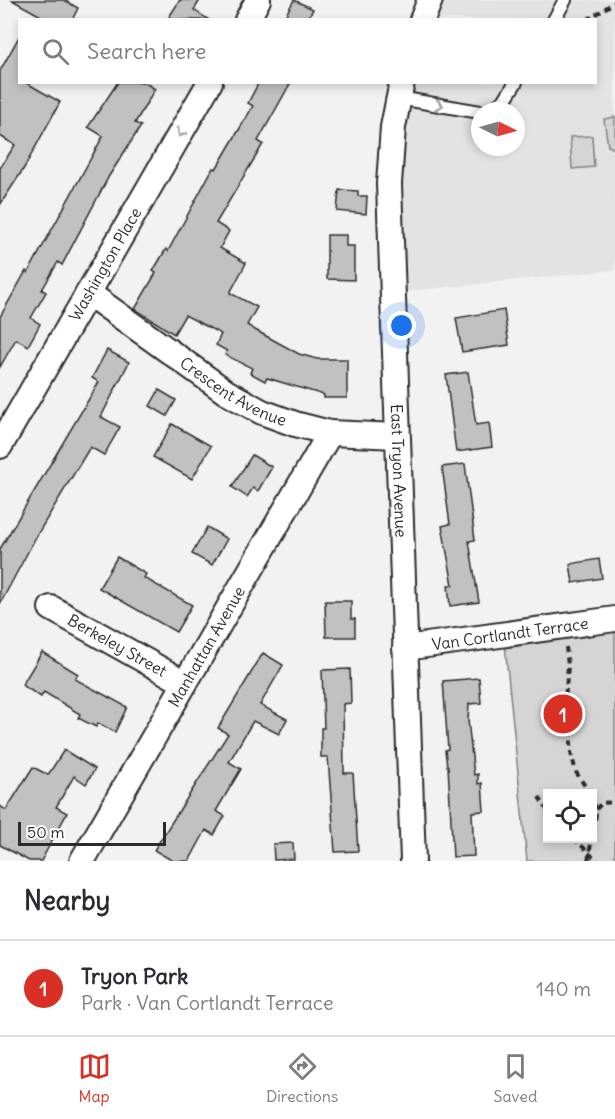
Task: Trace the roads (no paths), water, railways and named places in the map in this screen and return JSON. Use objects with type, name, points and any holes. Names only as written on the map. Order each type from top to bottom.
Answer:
[{"type":"street","points":[[248,18],[258,0]]},
{"type":"street","points":[[423,18],[430,0]]},
{"type":"street","name":"Washington Place","points":[[0,446],[209,84]]},
{"type":"street","name":"East Tryon Avenue","points":[[400,90],[393,127],[389,184],[413,861]]},
{"type":"street","name":"Crescent Avenue","points":[[88,293],[226,392],[273,416],[330,433],[397,436]]},
{"type":"street","name":"Manhattan Avenue","points":[[82,861],[330,433]]},
{"type":"street","name":"Berkeley Street","points":[[51,608],[185,683]]},
{"type":"street","name":"Van Cortlandt Terrace","points":[[405,648],[615,619]]},
{"type":"lane","points":[[555,18],[566,0]]},
{"type":"lane","points":[[503,102],[515,84]]},
{"type":"lane","points":[[400,90],[471,110]]},
{"type":"place","name":"Tryon Park","points":[[563,714]]}]
